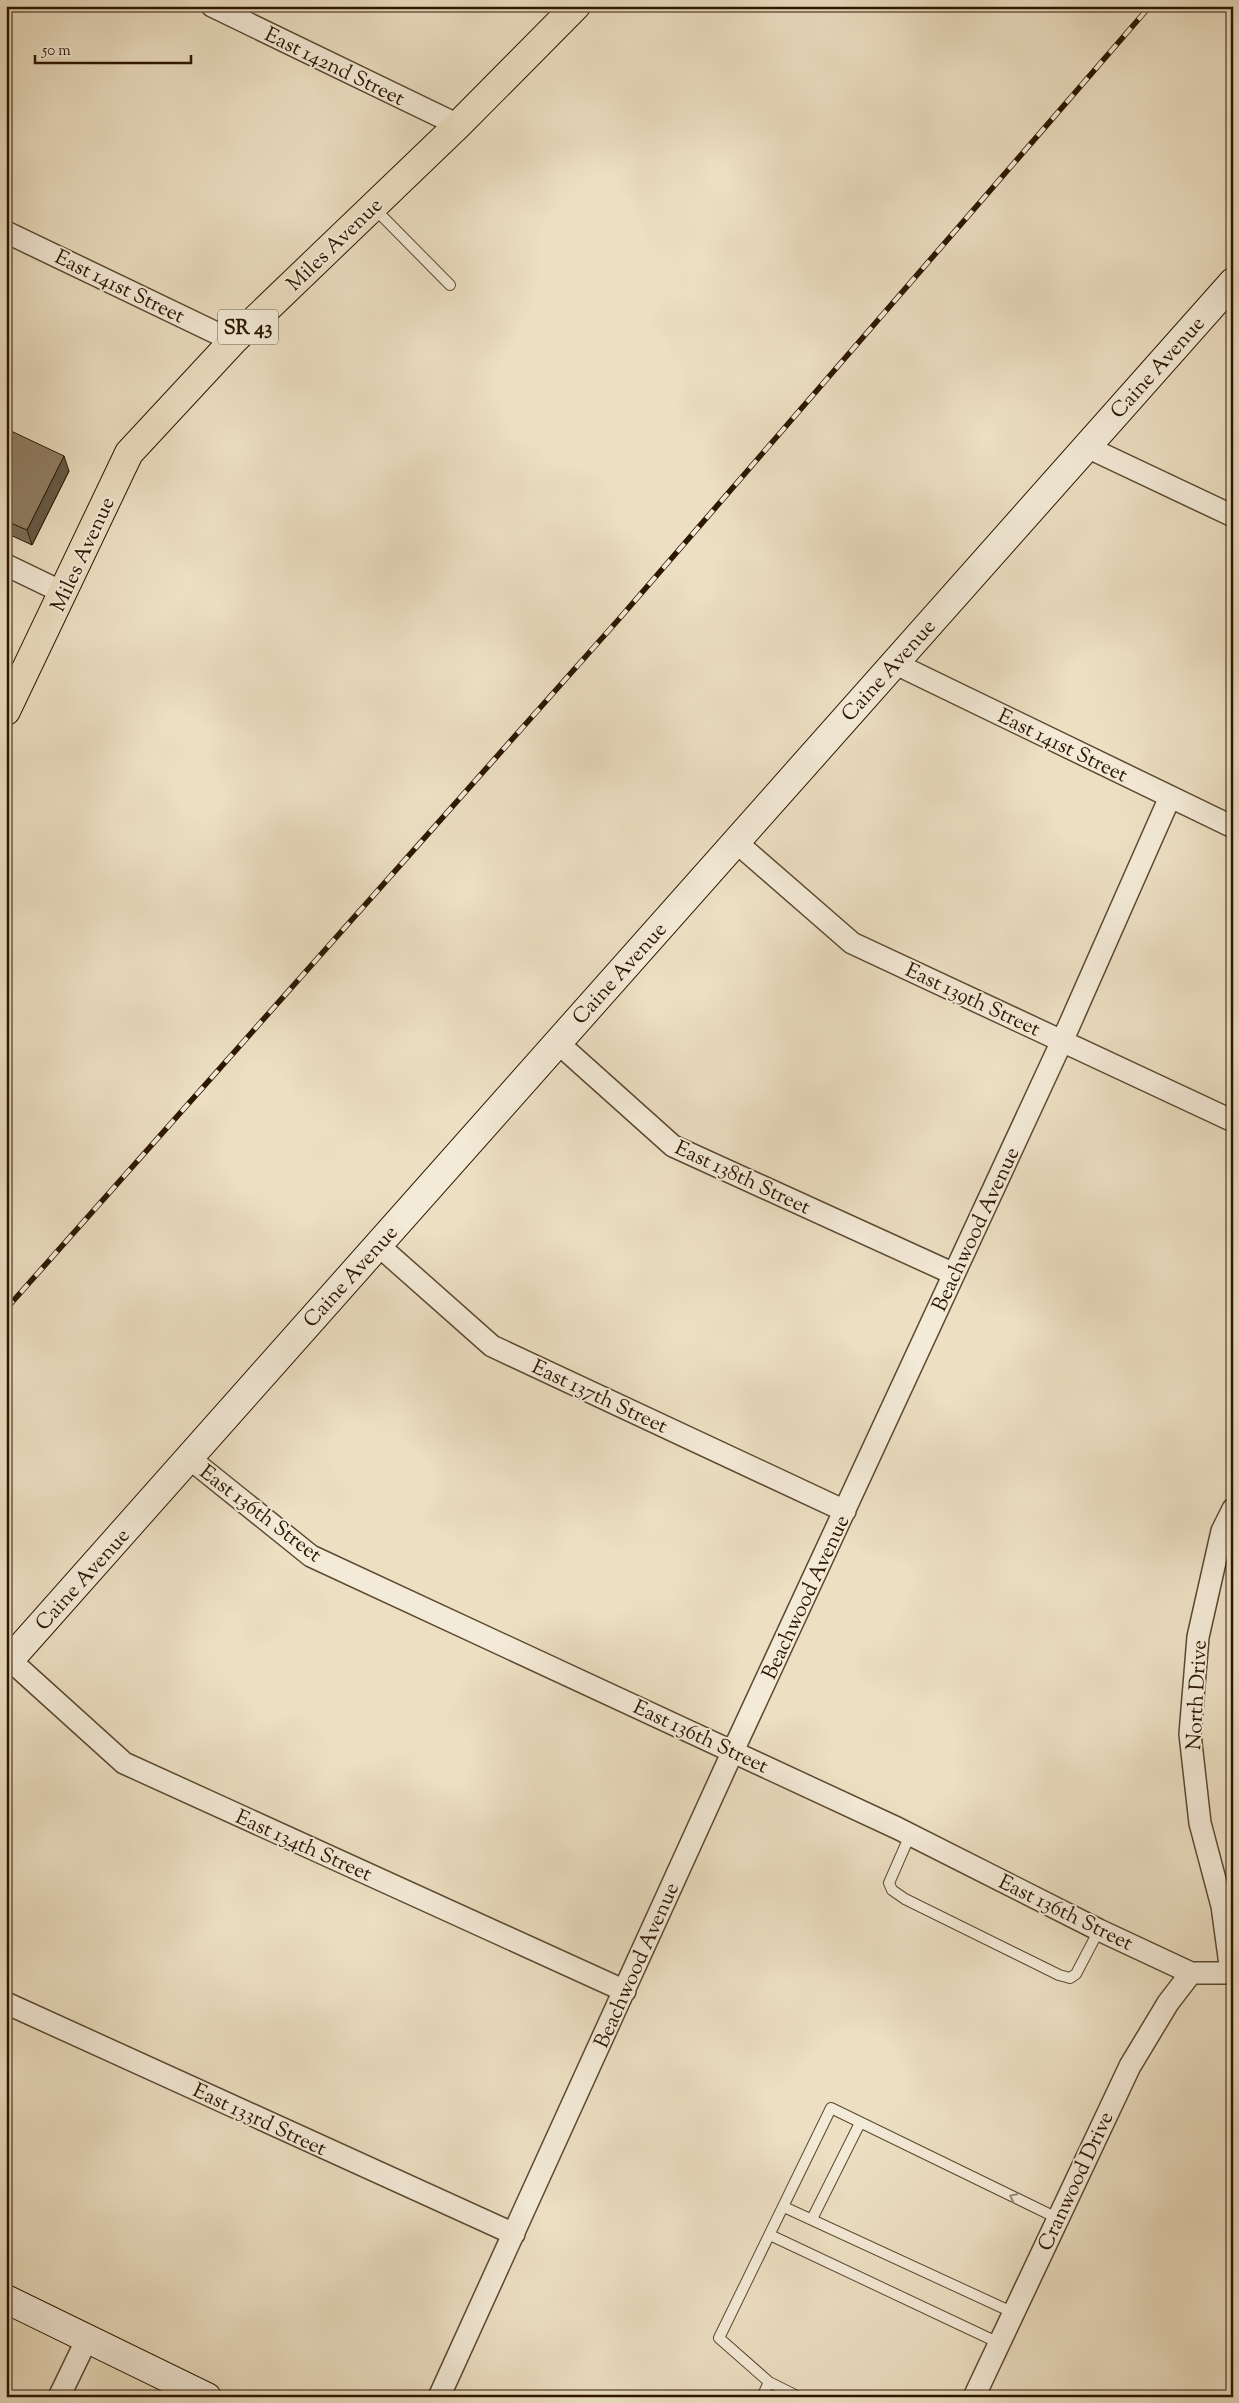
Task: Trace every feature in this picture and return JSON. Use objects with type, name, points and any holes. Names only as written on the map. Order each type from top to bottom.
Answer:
[{"type":"main road","name":"Miles Avenue","points":[[6,711],[64,593],[129,453],[233,341],[458,125],[576,6]]},
{"type":"street","name":"East 142nd Street","points":[[212,6],[458,125]]},
{"type":"street","name":"East 141st Street","points":[[6,232],[233,341]]},
{"type":"street","name":"Caine Avenue","points":[[8,1662],[1233,282]]},
{"type":"street","points":[[1087,446],[1233,516]]},
{"type":"street","points":[[6,565],[64,593]]},
{"type":"street","name":"East 141st Street","points":[[894,663],[1233,827]]},
{"type":"street","name":"Beachwood Avenue","points":[[439,2397],[733,1751],[1062,1041],[1170,797]]},
{"type":"street","name":"East 139th Street","points":[[736,842],[852,943],[1233,1121]]},
{"type":"street","name":"East 138th Street","points":[[558,1043],[673,1146],[954,1274]]},
{"type":"street","name":"East 137th Street","points":[[378,1245],[492,1346],[845,1511]]},
{"type":"street","name":"East 136th Street","points":[[189,1458],[311,1556],[733,1751],[910,1835],[1099,1930],[1191,1973],[1232,1972]]},
{"type":"street","name":"North Drive","points":[[1232,1972],[1222,1906],[1200,1824],[1190,1734],[1198,1637],[1222,1531],[1233,1509]]},
{"type":"street","name":"East 134th Street","points":[[8,1662],[124,1763],[625,1991]]},
{"type":"street","name":"Cranwood Drive","points":[[974,2397],[1130,2066],[1168,2003],[1191,1973]]},
{"type":"street","name":"East 133rd Street","points":[[6,2003],[514,2234]]},
{"type":"street","points":[[6,2299],[207,2397]]},
{"type":"street","points":[[60,2397],[87,2339]]},
{"type":"lane","points":[[373,207],[450,285]]},
{"type":"lane","points":[[910,1835],[889,1883],[892,1890],[905,1899],[1059,1976],[1070,1978],[1076,1974],[1099,1930]]},
{"type":"lane","points":[[799,2397],[769,2382],[719,2338],[831,2108],[1057,2218]]},
{"type":"lane","points":[[812,2219],[860,2123]]},
{"type":"lane","points":[[784,2207],[1014,2313]]},
{"type":"lane","points":[[770,2235],[1000,2343]]},
{"type":"lane","points":[[762,2397],[769,2382]]},
{"type":"building","points":[[11,431],[64,456],[27,530],[6,521],[6,440]]},
{"type":"railway","points":[[6,1309],[619,619],[1150,6]]}]
